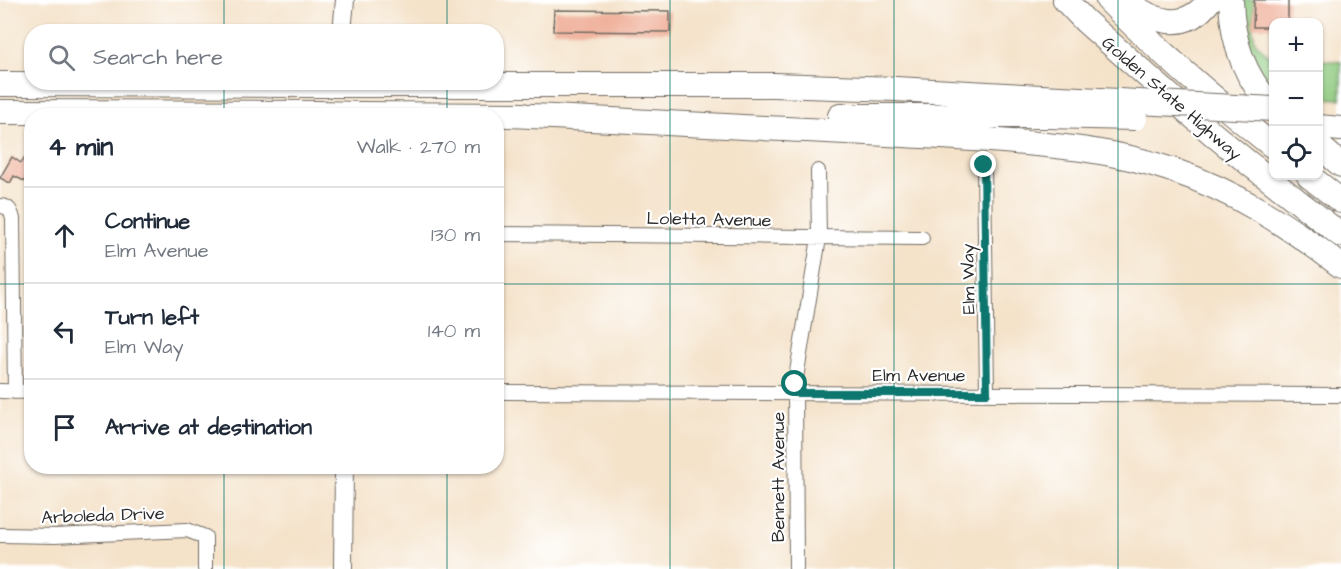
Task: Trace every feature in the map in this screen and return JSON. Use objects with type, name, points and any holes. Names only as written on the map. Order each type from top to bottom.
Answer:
[{"type":"highway","name":"Golden State Highway","points":[[1065,0],[1084,21],[1213,134],[1341,235]]},
{"type":"highway","name":"Golden State Highway","points":[[1108,0],[1145,38],[1223,107],[1269,143]]},
{"type":"highway","points":[[1125,0],[1149,16],[1169,21],[1190,17],[1210,0]]},
{"type":"highway","points":[[1231,0],[1233,26],[1243,62],[1259,91],[1269,102]]},
{"type":"highway","points":[[0,84],[24,84]]},
{"type":"highway","points":[[504,84],[774,85],[914,90],[1132,117],[1269,125]]},
{"type":"highway","points":[[504,115],[1044,106],[1269,108]]},
{"type":"highway","points":[[1323,111],[1341,112]]},
{"type":"highway","points":[[0,112],[24,112]]},
{"type":"highway","points":[[508,115],[903,134],[1062,145],[1106,152],[1172,169],[1232,195],[1287,226],[1341,266]]},
{"type":"highway","points":[[1323,127],[1341,129]]},
{"type":"highway","points":[[1323,149],[1341,165]]},
{"type":"highway","points":[[1314,180],[1341,201]]},
{"type":"street","points":[[343,24],[345,0]]},
{"type":"street","points":[[351,90],[351,108]]},
{"type":"street","name":"Elm Way","points":[[984,165],[987,393]]},
{"type":"street","name":"Bennett Avenue","points":[[796,569],[796,374],[819,238],[819,171]]},
{"type":"street","points":[[0,206],[10,210],[13,219],[15,392]]},
{"type":"street","name":"Loletta Avenue","points":[[504,234],[922,238]]},
{"type":"street","points":[[0,392],[24,392]]},
{"type":"street","name":"Elm Avenue","points":[[504,392],[1341,395]]},
{"type":"street","points":[[343,569],[344,474]]},
{"type":"street","name":"Arboleda Drive","points":[[0,535],[56,536],[187,530],[205,537],[205,569]]},
{"type":"green space","points":[[1241,0],[1254,0],[1255,42],[1269,56],[1269,88],[1251,58]]},
{"type":"green space","points":[[1323,60],[1341,62],[1341,99],[1323,98]]},
{"type":"building","points":[[1254,0],[1288,0],[1288,18],[1269,18],[1269,27],[1253,27]]},
{"type":"building","points":[[554,10],[670,11],[670,32],[553,31]]},
{"type":"building","points":[[12,157],[21,163],[24,158],[24,181],[14,176],[10,183],[0,178]]},
{"type":"route","points":[[795,384],[795,393],[987,393],[984,165]]}]
